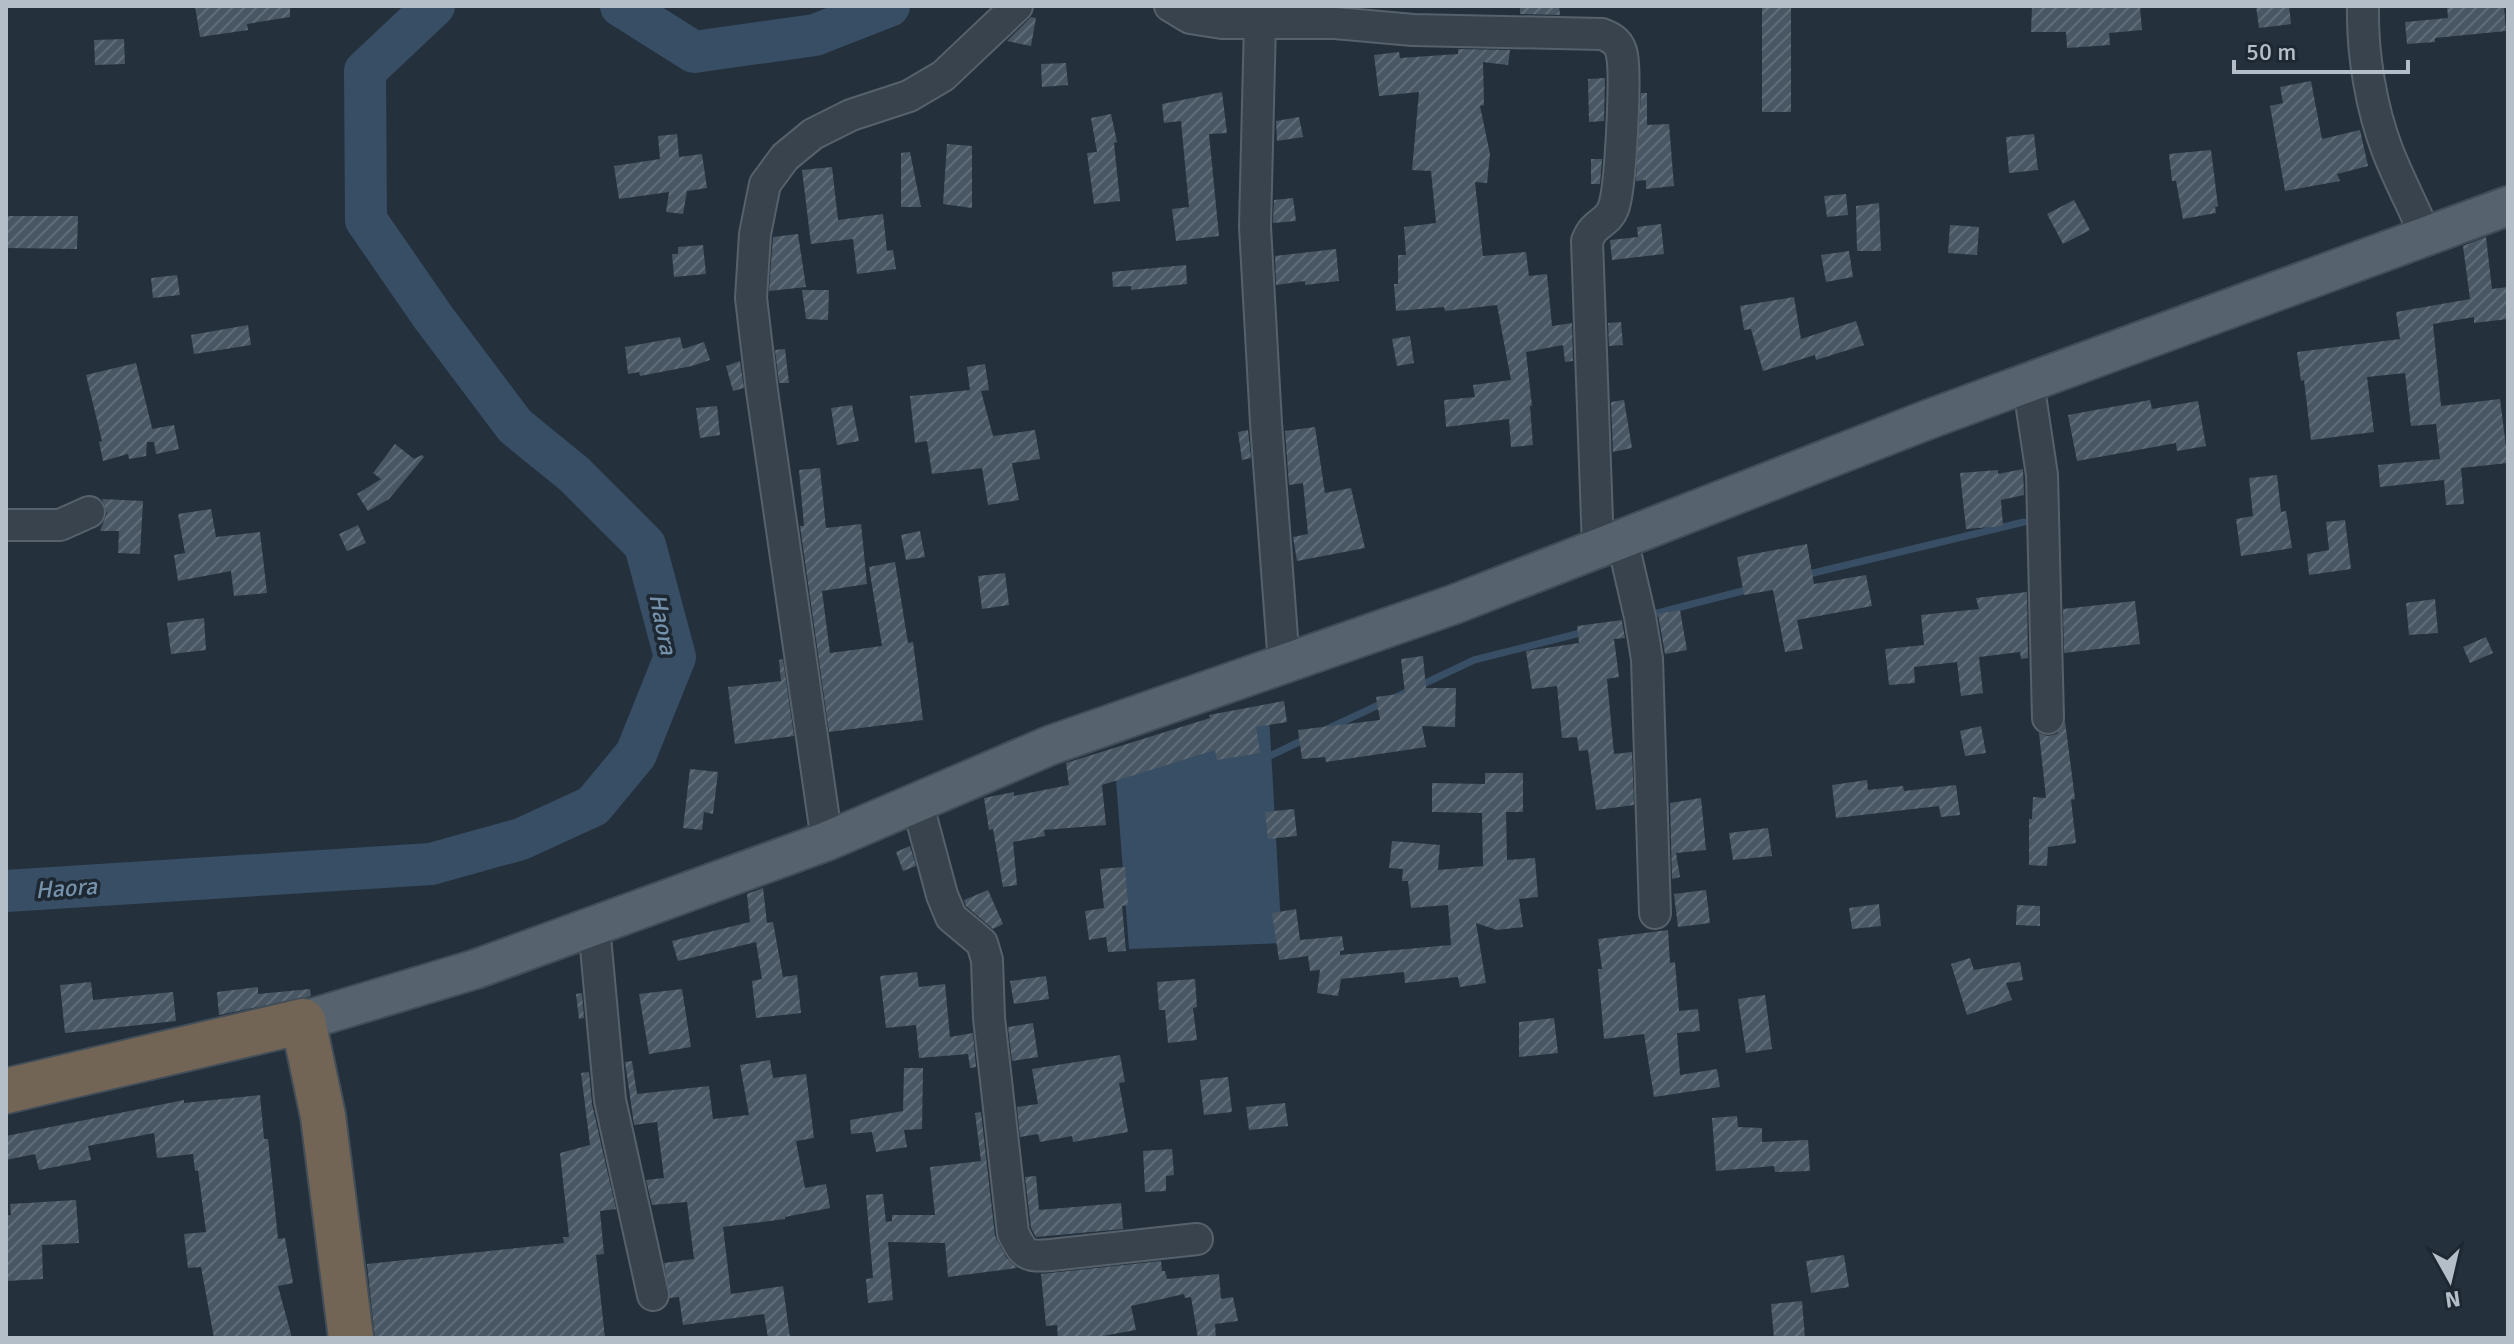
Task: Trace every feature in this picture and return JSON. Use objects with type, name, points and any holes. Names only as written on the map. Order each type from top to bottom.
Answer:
[{"type":"highway","points":[[6,1091],[303,1021],[323,1116],[351,1338]]},
{"type":"main road","points":[[303,1021],[476,969],[827,841],[1051,745],[1455,604],[2028,382],[2508,206]]},
{"type":"street","points":[[827,841],[751,298],[755,234],[765,184],[785,157],[813,134],[851,115],[909,96],[943,76],[1017,6]]},
{"type":"street","points":[[1170,6],[1190,18],[1222,23],[1335,23],[1413,30],[1602,34],[1614,38],[1622,52],[1618,192],[1613,211],[1591,229],[1587,241],[1610,544],[1640,617],[1647,659],[1655,913]]},
{"type":"street","points":[[2363,6],[2372,92],[2379,121],[2387,150],[2426,237]]},
{"type":"street","points":[[1260,22],[1255,227],[1284,664]]},
{"type":"street","points":[[2028,382],[2042,475],[2048,718]]},
{"type":"street","points":[[6,525],[60,525],[89,512]]},
{"type":"street","points":[[917,802],[951,917],[982,943],[987,960],[989,1018],[1013,1233],[1022,1251],[1032,1256],[1051,1255],[1197,1239]]},
{"type":"street","points":[[594,926],[610,1100],[653,1295]]},
{"type":"water","points":[[1269,715],[1282,943],[1129,949],[1115,767]]},
{"type":"building","points":[[195,6],[290,6],[290,17],[247,24],[248,30],[200,37]]},
{"type":"building","points":[[1520,6],[1559,6],[1560,15],[1520,14]]},
{"type":"building","points":[[1762,6],[1791,7],[1791,112],[1762,112]]},
{"type":"building","points":[[2032,6],[2140,6],[2142,30],[2109,33],[2110,45],[2067,48],[2066,32],[2031,32]]},
{"type":"building","points":[[2256,6],[2289,6],[2291,24],[2259,28]]},
{"type":"building","points":[[2447,6],[2504,6],[2506,31],[2407,44],[2405,22],[2448,18]]},
{"type":"building","points":[[1031,17],[1036,18],[1031,46],[1007,41]]},
{"type":"building","points":[[124,39],[125,64],[95,65],[94,40]]},
{"type":"building","points":[[1458,49],[1510,50],[1508,65],[1483,62],[1484,105],[1480,106],[1490,154],[1487,183],[1475,182],[1483,256],[1526,252],[1529,276],[1547,274],[1552,326],[1572,323],[1573,361],[1565,362],[1563,345],[1526,352],[1533,445],[1511,447],[1509,419],[1446,427],[1444,400],[1475,397],[1473,385],[1511,380],[1497,305],[1445,311],[1444,307],[1396,311],[1394,284],[1398,284],[1398,255],[1406,255],[1404,227],[1436,223],[1431,171],[1412,170],[1419,92],[1379,96],[1374,55],[1399,52],[1400,58],[1458,54]]},
{"type":"building","points":[[1066,63],[1068,85],[1042,87],[1041,64]]},
{"type":"building","points":[[1605,78],[1604,124],[1604,121],[1589,122],[1588,79]]},
{"type":"building","points":[[2311,81],[2322,139],[2360,130],[2368,166],[2337,174],[2340,181],[2285,191],[2270,106],[2283,103],[2280,87]]},
{"type":"building","points":[[1222,92],[1227,133],[1209,134],[1219,236],[1176,241],[1172,209],[1189,207],[1181,121],[1164,123],[1162,104]]},
{"type":"building","points":[[1641,93],[1647,93],[1647,125],[1669,124],[1674,186],[1646,189],[1646,180],[1636,181]]},
{"type":"building","points":[[1111,114],[1117,142],[1114,143],[1120,201],[1094,204],[1087,153],[1097,152],[1091,118]]},
{"type":"building","points":[[1299,117],[1303,137],[1277,141],[1276,121]]},
{"type":"building","points":[[677,134],[679,157],[702,154],[707,188],[687,191],[683,214],[666,212],[669,192],[619,199],[614,166],[660,159],[658,136]]},
{"type":"building","points":[[2034,134],[2038,170],[2009,173],[2006,137]]},
{"type":"building","points":[[947,144],[972,146],[972,208],[943,204]]},
{"type":"building","points":[[2211,150],[2218,206],[2215,207],[2216,213],[2183,219],[2176,181],[2172,181],[2169,154]]},
{"type":"building","points":[[910,152],[921,207],[901,207],[901,153]]},
{"type":"building","points":[[1591,159],[1602,159],[1600,184],[1591,184]]},
{"type":"building","points":[[832,167],[838,220],[883,214],[887,251],[893,250],[896,269],[857,274],[853,239],[811,244],[802,170]]},
{"type":"building","points":[[1846,194],[1848,215],[1827,217],[1824,196]]},
{"type":"building","points":[[1293,198],[1296,221],[1273,223],[1274,200]]},
{"type":"building","points":[[2074,200],[2090,230],[2063,244],[2047,214]]},
{"type":"building","points":[[1879,203],[1881,251],[1857,251],[1856,206]]},
{"type":"building","points":[[6,216],[78,216],[77,249],[6,248]]},
{"type":"building","points":[[1661,224],[1664,254],[1612,260],[1610,240],[1638,237],[1637,227]]},
{"type":"building","points":[[1950,225],[1979,227],[1977,255],[1948,253]]},
{"type":"building","points":[[798,234],[806,287],[769,291],[773,237]]},
{"type":"building","points":[[2486,237],[2492,289],[2508,287],[2508,319],[2474,323],[2474,317],[2433,324],[2441,406],[2500,399],[2508,463],[2461,468],[2464,504],[2446,505],[2444,480],[2380,487],[2378,465],[2440,459],[2436,424],[2411,426],[2405,373],[2367,377],[2374,432],[2311,440],[2304,380],[2301,381],[2297,352],[2400,339],[2396,312],[2470,299],[2463,246]]},
{"type":"building","points":[[703,245],[706,274],[674,277],[672,254],[678,254],[678,247]]},
{"type":"building","points":[[1336,249],[1339,281],[1276,285],[1275,256]]},
{"type":"building","points":[[1849,251],[1853,277],[1826,282],[1821,255]]},
{"type":"building","points":[[1186,265],[1187,284],[1131,290],[1131,286],[1113,287],[1112,272]]},
{"type":"building","points":[[177,275],[180,295],[153,298],[151,278]]},
{"type":"building","points":[[802,290],[829,290],[828,320],[806,319]]},
{"type":"building","points":[[1794,297],[1801,339],[1856,321],[1864,345],[1816,360],[1815,355],[1763,371],[1751,329],[1744,330],[1740,306]]},
{"type":"building","points":[[1621,322],[1623,345],[1609,346],[1608,323]]},
{"type":"building","points":[[248,325],[251,345],[194,354],[191,335]]},
{"type":"building","points":[[1410,336],[1414,363],[1397,366],[1392,339]]},
{"type":"building","points":[[680,337],[683,349],[704,342],[710,360],[640,376],[639,372],[628,374],[625,347]]},
{"type":"building","points":[[785,349],[789,383],[779,383],[775,350]]},
{"type":"building","points":[[740,361],[744,388],[733,391],[726,366]]},
{"type":"building","points":[[136,363],[152,429],[174,425],[179,449],[156,454],[154,442],[147,442],[146,456],[129,459],[128,454],[103,461],[99,442],[102,441],[86,375]]},
{"type":"building","points":[[985,364],[989,390],[981,391],[993,436],[1035,430],[1040,459],[1012,463],[1019,500],[988,505],[982,468],[932,474],[927,441],[915,443],[910,396],[970,390],[967,367]]},
{"type":"building","points":[[1624,400],[1632,448],[1613,452],[1611,402]]},
{"type":"building","points":[[2150,400],[2152,409],[2198,401],[2206,446],[2177,451],[2176,443],[2077,461],[2068,415]]},
{"type":"building","points":[[852,405],[859,441],[837,445],[831,408]]},
{"type":"building","points":[[717,406],[720,435],[700,438],[696,408]]},
{"type":"building","points":[[1315,427],[1325,493],[1351,488],[1365,548],[1297,561],[1293,537],[1308,534],[1303,483],[1289,485],[1285,431]]},
{"type":"building","points":[[1248,430],[1251,458],[1242,460],[1238,432]]},
{"type":"building","points":[[395,444],[414,459],[424,457],[389,499],[368,511],[357,494],[381,479],[373,473]]},
{"type":"building","points":[[820,468],[826,528],[861,524],[867,584],[822,591],[830,653],[882,646],[869,567],[895,562],[908,643],[913,642],[923,720],[829,732],[800,526],[804,526],[799,470]]},
{"type":"building","points":[[2023,469],[2024,495],[2001,500],[2003,526],[1966,529],[1960,473],[1998,470],[1998,474]]},
{"type":"building","points":[[2277,475],[2281,512],[2286,511],[2292,548],[2241,556],[2236,519],[2253,516],[2249,478]]},
{"type":"building","points":[[102,499],[143,501],[140,554],[118,553],[119,531],[100,531],[107,513]]},
{"type":"building","points":[[211,509],[216,537],[260,532],[267,593],[234,596],[231,571],[178,581],[174,555],[185,553],[178,514]]},
{"type":"building","points":[[2345,520],[2351,569],[2309,575],[2307,554],[2329,550],[2326,522]]},
{"type":"building","points":[[358,525],[366,543],[347,551],[339,534]]},
{"type":"building","points":[[920,531],[925,557],[906,560],[901,535]]},
{"type":"building","points":[[1807,544],[1814,584],[1866,575],[1872,606],[1797,620],[1803,649],[1785,652],[1773,590],[1744,595],[1737,557]]},
{"type":"building","points":[[1005,573],[1009,605],[982,609],[978,576]]},
{"type":"building","points":[[2027,592],[2028,658],[2021,659],[2020,652],[1979,657],[1983,693],[1961,696],[1957,662],[1914,667],[1915,683],[1889,685],[1885,649],[1924,645],[1921,615],[1979,609],[1976,598]]},
{"type":"building","points":[[2435,599],[2438,633],[2409,635],[2406,603]]},
{"type":"building","points":[[2135,601],[2140,644],[2064,653],[2063,609]]},
{"type":"building","points":[[1680,610],[1687,650],[1665,654],[1658,614]]},
{"type":"building","points":[[204,618],[206,650],[171,654],[167,623]]},
{"type":"building","points":[[1622,620],[1625,638],[1614,639],[1619,677],[1607,679],[1614,754],[1632,752],[1634,805],[1596,810],[1588,750],[1579,751],[1577,737],[1562,738],[1557,686],[1532,689],[1526,651],[1579,643],[1577,626]]},
{"type":"building","points":[[2486,637],[2493,653],[2470,663],[2463,647]]},
{"type":"building","points":[[1423,656],[1426,688],[1456,688],[1455,727],[1422,726],[1426,747],[1326,762],[1325,757],[1302,759],[1298,730],[1380,720],[1376,697],[1405,693],[1401,659]]},
{"type":"building","points":[[783,659],[794,736],[735,744],[728,687],[781,681],[779,660]]},
{"type":"building","points":[[1284,701],[1287,722],[1256,727],[1260,753],[1217,760],[1215,750],[1102,785],[1106,825],[1044,830],[1045,836],[1013,842],[1017,885],[1003,887],[984,798],[1014,792],[1014,796],[1069,785],[1066,763],[1210,718],[1209,715]]},
{"type":"building","points":[[2065,721],[2075,799],[2071,800],[2076,843],[2048,847],[2047,866],[2029,865],[2029,819],[2032,819],[2033,797],[2046,798],[2039,733],[2048,736],[2057,734]]},
{"type":"building","points":[[1981,726],[1986,753],[1965,756],[1960,731]]},
{"type":"building","points":[[690,769],[718,772],[713,814],[704,812],[702,830],[683,828]]},
{"type":"building","points":[[1485,773],[1523,773],[1523,812],[1506,812],[1507,860],[1535,858],[1538,897],[1519,899],[1523,927],[1497,930],[1476,923],[1486,983],[1460,987],[1458,977],[1405,983],[1404,972],[1341,979],[1338,996],[1317,993],[1320,970],[1310,971],[1308,956],[1279,960],[1272,913],[1296,909],[1300,940],[1342,936],[1344,950],[1340,951],[1340,955],[1451,945],[1448,905],[1411,908],[1408,881],[1402,881],[1403,869],[1389,868],[1392,841],[1440,845],[1438,870],[1483,866],[1482,813],[1432,812],[1432,783],[1485,784]]},
{"type":"building","points":[[1867,780],[1868,790],[1903,786],[1904,791],[1956,785],[1960,815],[1941,817],[1939,806],[1836,818],[1832,785]]},
{"type":"building","points":[[1701,798],[1706,850],[1676,853],[1680,877],[1672,879],[1670,803]]},
{"type":"building","points":[[1294,809],[1297,836],[1268,839],[1265,812]]},
{"type":"building","points":[[1768,828],[1772,856],[1733,860],[1729,833]]},
{"type":"building","points":[[910,846],[916,866],[903,871],[896,852]]},
{"type":"building","points":[[1125,867],[1128,905],[1122,906],[1126,951],[1108,952],[1106,937],[1089,940],[1085,911],[1104,908],[1100,869]]},
{"type":"building","points":[[763,888],[767,923],[773,922],[783,977],[797,975],[801,1013],[756,1018],[752,981],[762,979],[756,942],[678,961],[672,941],[750,922],[747,894]]},
{"type":"building","points":[[988,890],[1003,924],[993,929],[966,906],[964,900]]},
{"type":"building","points":[[1706,890],[1710,923],[1678,927],[1674,894]]},
{"type":"building","points":[[1879,904],[1881,926],[1852,929],[1849,908]]},
{"type":"building","points":[[2017,905],[2040,906],[2040,926],[2016,925]]},
{"type":"building","points":[[1668,930],[1670,963],[1675,962],[1679,1011],[1698,1009],[1700,1031],[1677,1033],[1680,1075],[1717,1069],[1720,1087],[1654,1097],[1644,1034],[1604,1039],[1598,939]]},
{"type":"building","points":[[1970,958],[1974,970],[2020,962],[2023,980],[2006,983],[2012,1000],[1967,1015],[1951,964]]},
{"type":"building","points":[[917,972],[919,987],[945,984],[950,1037],[973,1033],[976,1067],[970,1068],[968,1054],[919,1058],[916,1025],[886,1028],[880,976]]},
{"type":"building","points":[[1046,976],[1049,999],[1014,1004],[1010,981]]},
{"type":"building","points":[[1195,979],[1197,1007],[1193,1008],[1197,1040],[1168,1043],[1165,1010],[1159,1010],[1157,982]]},
{"type":"building","points":[[91,982],[93,1000],[173,992],[176,1021],[65,1033],[60,985]]},
{"type":"building","points":[[258,987],[258,994],[310,989],[311,996],[219,1015],[217,992]]},
{"type":"building","points":[[682,989],[691,1047],[649,1054],[639,994]]},
{"type":"building","points":[[582,993],[584,1018],[579,1019],[576,994]]},
{"type":"building","points":[[1765,995],[1772,1049],[1746,1053],[1738,999]]},
{"type":"building","points":[[1554,1018],[1558,1053],[1519,1057],[1519,1022]]},
{"type":"building","points":[[1033,1023],[1038,1057],[1012,1061],[1008,1027]]},
{"type":"building","points":[[1120,1055],[1125,1082],[1119,1083],[1128,1132],[1073,1142],[1072,1136],[1040,1142],[1038,1134],[1020,1137],[1017,1107],[1038,1104],[1032,1069]]},
{"type":"building","points":[[770,1060],[773,1078],[806,1074],[814,1138],[796,1141],[805,1188],[826,1184],[830,1208],[785,1219],[723,1227],[731,1294],[783,1286],[790,1338],[768,1338],[764,1314],[683,1325],[679,1297],[670,1298],[664,1263],[694,1259],[687,1202],[652,1205],[646,1180],[664,1178],[657,1122],[634,1125],[625,1062],[632,1061],[637,1094],[709,1086],[713,1119],[749,1115],[740,1065]]},
{"type":"building","points":[[904,1068],[923,1068],[922,1129],[904,1130],[907,1147],[876,1152],[872,1132],[851,1134],[850,1120],[903,1111]]},
{"type":"building","points":[[589,1072],[592,1104],[616,1209],[600,1211],[604,1254],[596,1255],[605,1338],[375,1338],[367,1264],[564,1243],[563,1237],[569,1237],[560,1153],[590,1145],[581,1073]]},
{"type":"building","points":[[1228,1077],[1232,1112],[1204,1115],[1200,1080]]},
{"type":"building","points":[[260,1095],[264,1139],[268,1139],[278,1239],[285,1238],[293,1283],[278,1286],[292,1338],[214,1338],[201,1267],[188,1268],[184,1234],[206,1232],[193,1154],[157,1158],[154,1133],[88,1146],[91,1160],[39,1170],[35,1154],[6,1160],[6,1136],[184,1100],[184,1103]]},
{"type":"building","points":[[1285,1103],[1288,1126],[1249,1130],[1246,1107]]},
{"type":"building","points":[[981,1112],[995,1236],[1006,1257],[1017,1268],[948,1277],[945,1243],[888,1242],[893,1300],[868,1303],[866,1279],[873,1278],[866,1195],[883,1194],[886,1222],[892,1221],[892,1215],[935,1215],[930,1167],[981,1161],[975,1113]]},
{"type":"building","points":[[1737,1116],[1738,1127],[1762,1128],[1762,1142],[1808,1140],[1810,1171],[1775,1172],[1774,1166],[1716,1171],[1712,1118]]},
{"type":"building","points":[[1172,1149],[1174,1175],[1166,1176],[1166,1191],[1145,1192],[1143,1151]]},
{"type":"building","points":[[1036,1176],[1039,1210],[1121,1203],[1123,1229],[1036,1237],[1031,1228],[1025,1177]]},
{"type":"building","points":[[76,1200],[79,1243],[42,1245],[43,1279],[6,1281],[6,1216],[11,1215],[10,1204]]},
{"type":"building","points":[[1844,1255],[1849,1287],[1811,1293],[1806,1261]]},
{"type":"building","points":[[1161,1261],[1167,1279],[1219,1274],[1221,1299],[1233,1297],[1238,1321],[1215,1324],[1216,1338],[1198,1338],[1191,1297],[1185,1298],[1184,1294],[1131,1306],[1136,1330],[1092,1338],[1058,1338],[1057,1325],[1046,1326],[1041,1274]]},
{"type":"building","points":[[1802,1301],[1805,1338],[1774,1338],[1771,1304]]},
{"type":"waterway","name":"Haora","points":[[6,891],[431,864],[521,839],[593,806],[636,754],[675,657],[645,545],[574,474],[515,426],[433,317],[366,220],[365,71],[434,6]]},
{"type":"waterway","name":"Haora","points":[[621,6],[694,52],[815,35],[889,6]]},
{"type":"waterway","points":[[1805,575],[2024,522]]},
{"type":"waterway","points":[[1646,616],[1750,589]]},
{"type":"waterway","points":[[1396,697],[1474,660],[1584,632]]},
{"type":"waterway","points":[[1327,729],[1385,702]]},
{"type":"waterway","points":[[1272,755],[1305,739]]}]
